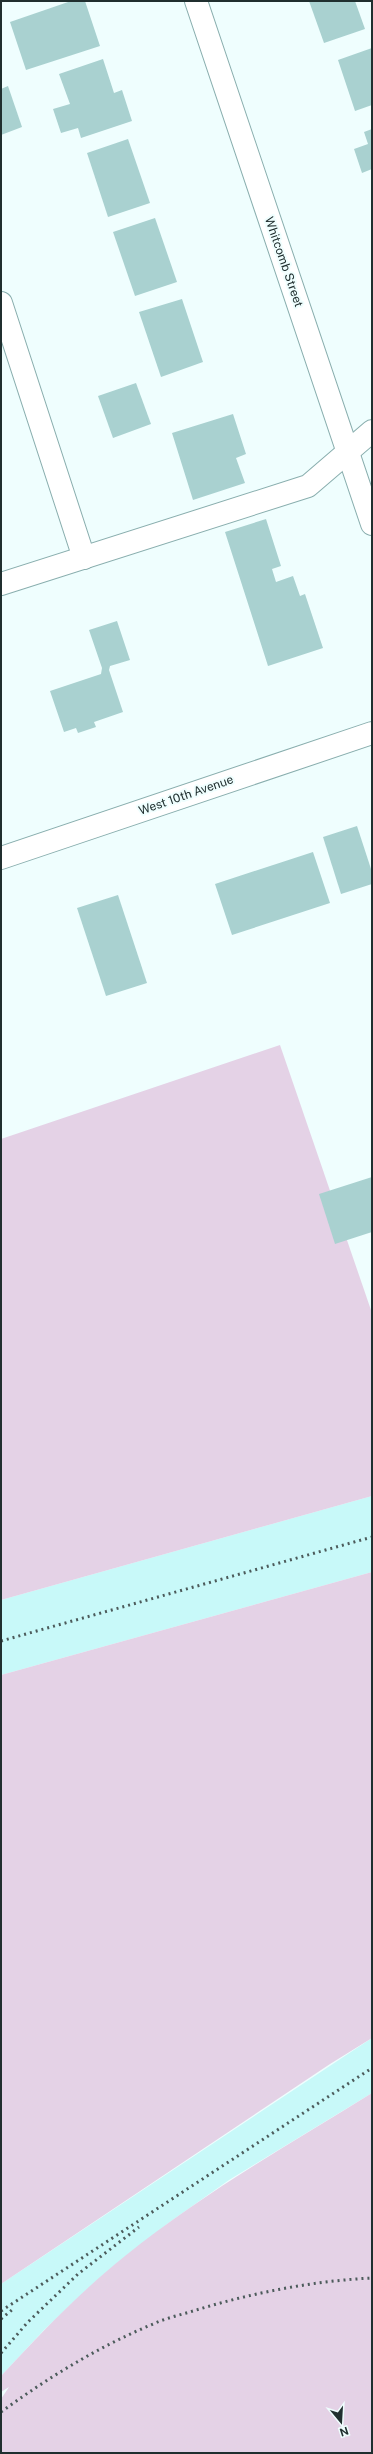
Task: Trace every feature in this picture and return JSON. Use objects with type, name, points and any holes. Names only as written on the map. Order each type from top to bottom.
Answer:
[{"type":"street","name":"Whitcomb Street","points":[[196,1],[372,524]]},
{"type":"street","points":[[1,303],[84,558]]},
{"type":"street","points":[[1,584],[308,486],[372,431]]},
{"type":"street","name":"West 10th Avenue","points":[[1,858],[372,733]]},
{"type":"shaded area","points":[[280,1045],[372,1313],[372,1496],[1,1600],[1,1139]]},
{"type":"shaded area","points":[[372,1496],[372,1572],[1,1675],[1,1600]]},
{"type":"shaded area","points":[[372,1572],[372,2038],[330,2064],[1,2284],[1,1675]]},
{"type":"shaded area","points":[[372,2038],[372,2093],[229,2180],[167,2224],[85,2291],[44,2330],[1,2376],[1,2284]]},
{"type":"shaded area","points":[[372,2093],[372,2453],[1,2453],[1,2399],[9,2387],[1,2392],[1,2376],[61,2314],[108,2270],[154,2233],[246,2171]]},
{"type":"building","points":[[71,1],[85,1],[100,46],[26,70],[10,22]]},
{"type":"building","points":[[309,1],[355,1],[365,29],[324,43]]},
{"type":"building","points":[[372,48],[372,105],[355,111],[338,60]]},
{"type":"building","points":[[103,59],[114,93],[122,90],[132,121],[81,138],[78,128],[61,133],[53,109],[70,104],[59,74]]},
{"type":"building","points":[[8,86],[22,127],[1,135],[1,89]]},
{"type":"building","points":[[372,129],[372,169],[362,173],[354,149],[368,144],[364,132]]},
{"type":"building","points":[[128,139],[150,203],[108,217],[87,153]]},
{"type":"building","points":[[155,218],[177,282],[135,296],[113,232]]},
{"type":"building","points":[[182,299],[203,362],[161,377],[139,312]]},
{"type":"building","points":[[136,383],[151,424],[113,438],[98,396]]},
{"type":"building","points":[[233,414],[246,454],[236,458],[245,483],[193,500],[172,433]]},
{"type":"building","points":[[266,519],[281,566],[272,569],[276,582],[293,576],[300,596],[305,594],[323,648],[268,666],[225,532]]},
{"type":"building","points":[[117,621],[130,660],[110,666],[109,670],[123,712],[94,722],[96,727],[78,733],[76,728],[64,732],[50,691],[101,674],[102,668],[89,630]]},
{"type":"building","points":[[357,826],[372,872],[372,884],[341,894],[323,837]]},
{"type":"building","points":[[313,852],[330,903],[232,935],[215,884]]},
{"type":"building","points":[[118,895],[147,983],[106,996],[77,908]]},
{"type":"building","points":[[372,1177],[372,1232],[335,1244],[319,1194]]},
{"type":"railway","points":[[1,1641],[372,1537]]},
{"type":"railway","points":[[1,2311],[372,2068]]},
{"type":"railway","points":[[1,2353],[28,2322],[78,2274],[139,2227]]},
{"type":"railway","points":[[1,2412],[37,2387],[93,2353],[163,2320],[259,2293],[304,2285],[372,2278]]},
{"type":"railway","points":[[1,2319],[13,2309]]}]
